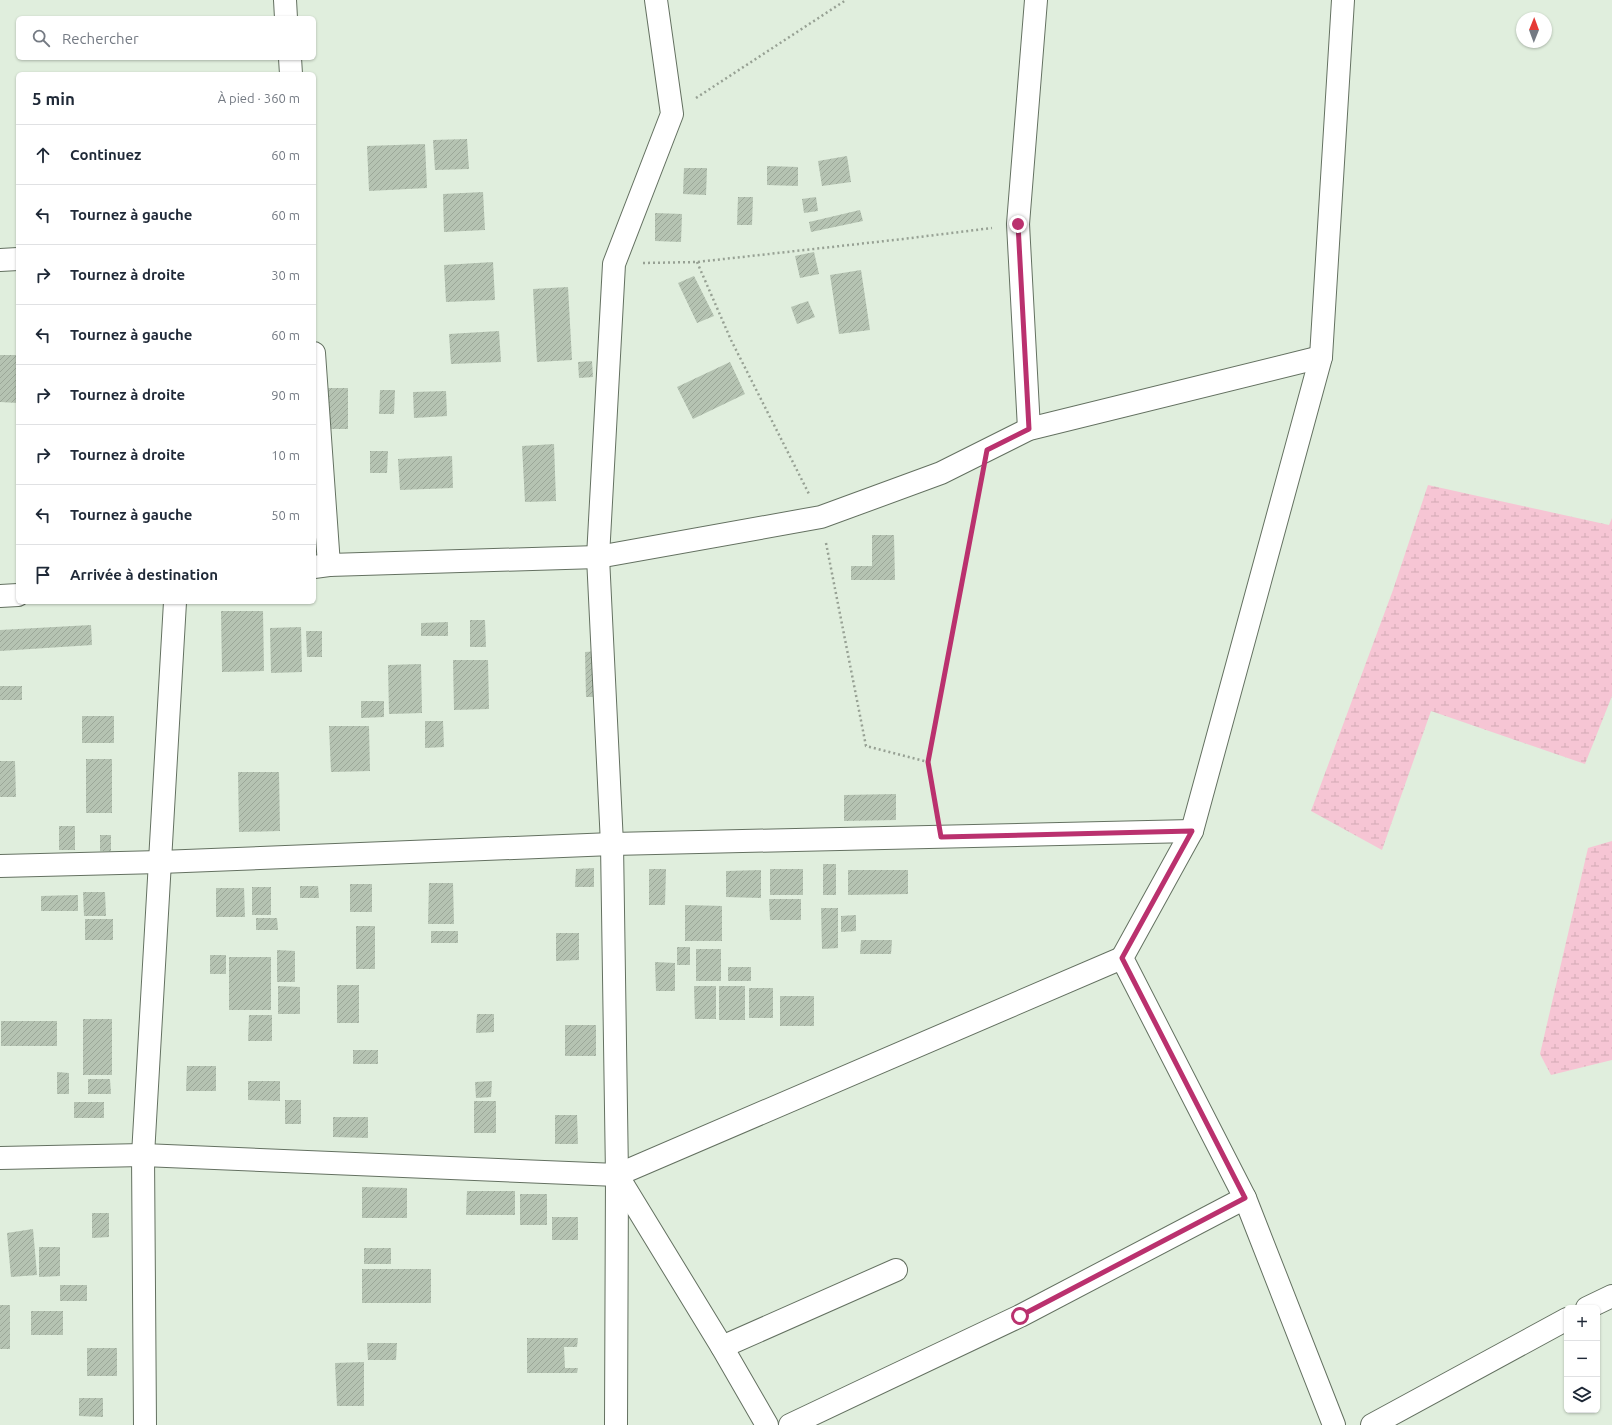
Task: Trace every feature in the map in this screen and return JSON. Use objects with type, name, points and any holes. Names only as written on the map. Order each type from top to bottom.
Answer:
[{"type":"street","points":[[285,0],[286,16]]},
{"type":"street","points":[[616,1425],[617,1175],[612,844],[598,557],[614,264],[672,114],[656,0]]},
{"type":"street","points":[[1029,429],[1018,224],[1036,0]]},
{"type":"street","points":[[0,1158],[143,1156],[617,1175],[1122,958],[1192,831],[1321,357],[1343,0]]},
{"type":"street","points":[[290,60],[291,72]]},
{"type":"street","points":[[0,260],[16,259]]},
{"type":"street","points":[[316,406],[322,566],[598,557],[821,517],[941,473],[1029,429],[1321,357]]},
{"type":"street","points":[[0,596],[16,595]]},
{"type":"street","points":[[145,1425],[143,1156],[175,604]]},
{"type":"street","points":[[0,866],[160,862],[612,844],[1192,831]]},
{"type":"street","points":[[1122,958],[1245,1198],[1334,1425]]},
{"type":"street","points":[[617,1175],[722,1347],[767,1425]]},
{"type":"street","points":[[790,1425],[1020,1316],[1245,1198]]},
{"type":"street","points":[[722,1347],[896,1270]]},
{"type":"street","points":[[1593,1305],[1612,1296]]},
{"type":"street","points":[[1372,1425],[1564,1321]]},
{"type":"path","points":[[672,114],[846,0]]},
{"type":"path","points":[[614,264],[697,262],[903,239],[1018,224]]},
{"type":"path","points":[[941,837],[928,762],[987,450]]},
{"type":"green space","points":[[1428,485],[1609,525],[1612,518],[1612,696],[1585,764],[1431,711],[1382,850],[1311,811],[1393,590]]},
{"type":"green space","points":[[1612,841],[1612,1060],[1551,1075],[1540,1054],[1588,848]]},
{"type":"building","points":[[467,139],[469,169],[435,170],[433,140]]},
{"type":"building","points":[[425,144],[427,188],[369,191],[367,146]]},
{"type":"building","points":[[847,156],[851,182],[822,186],[818,161]]},
{"type":"building","points":[[767,166],[798,167],[798,186],[767,185]]},
{"type":"building","points":[[684,168],[707,168],[706,195],[683,194]]},
{"type":"building","points":[[483,192],[485,230],[444,232],[443,194]]},
{"type":"building","points":[[738,197],[753,197],[752,225],[737,225]]},
{"type":"building","points":[[816,197],[818,211],[804,213],[802,199]]},
{"type":"building","points":[[860,210],[863,221],[811,232],[809,222]]},
{"type":"building","points":[[655,213],[682,214],[681,242],[655,241]]},
{"type":"building","points":[[814,252],[819,274],[800,278],[795,256]]},
{"type":"building","points":[[493,262],[495,300],[446,302],[444,265]]},
{"type":"building","points":[[861,270],[870,330],[839,334],[830,275]]},
{"type":"building","points":[[694,276],[714,316],[697,323],[678,283]]},
{"type":"building","points":[[568,287],[572,360],[537,362],[533,289]]},
{"type":"building","points":[[808,301],[815,317],[797,324],[791,307]]},
{"type":"building","points":[[499,331],[501,362],[451,364],[449,334]]},
{"type":"building","points":[[0,355],[16,355],[16,403],[0,402]]},
{"type":"building","points":[[592,361],[593,377],[579,378],[578,362]]},
{"type":"building","points":[[730,362],[745,394],[693,419],[677,387]]},
{"type":"building","points":[[328,388],[348,388],[348,429],[327,429]]},
{"type":"building","points":[[380,390],[395,390],[394,414],[379,414]]},
{"type":"building","points":[[446,391],[447,416],[414,418],[413,392]]},
{"type":"building","points":[[554,444],[556,501],[525,502],[522,446]]},
{"type":"building","points":[[370,451],[388,451],[387,473],[370,473]]},
{"type":"building","points":[[452,456],[453,488],[400,490],[398,459]]},
{"type":"building","points":[[872,535],[894,535],[895,580],[851,580],[851,566],[872,566]]},
{"type":"building","points":[[221,611],[263,611],[264,671],[222,672]]},
{"type":"building","points":[[470,620],[485,620],[486,647],[470,647]]},
{"type":"building","points":[[448,622],[448,636],[421,636],[421,623]]},
{"type":"building","points":[[91,625],[92,645],[0,651],[0,630]]},
{"type":"building","points":[[301,627],[302,672],[271,673],[270,628]]},
{"type":"building","points":[[306,631],[322,631],[322,657],[307,657]]},
{"type":"building","points":[[599,651],[600,697],[586,697],[585,652]]},
{"type":"building","points":[[453,660],[488,660],[489,709],[454,710]]},
{"type":"building","points":[[421,664],[422,713],[389,714],[388,665]]},
{"type":"building","points":[[0,686],[22,686],[22,700],[0,700]]},
{"type":"building","points":[[361,701],[384,701],[384,717],[361,718]]},
{"type":"building","points":[[82,716],[114,716],[114,743],[82,743]]},
{"type":"building","points":[[425,721],[443,721],[444,747],[425,748]]},
{"type":"building","points":[[329,726],[369,726],[370,771],[331,772]]},
{"type":"building","points":[[86,759],[112,759],[112,813],[86,813]]},
{"type":"building","points":[[0,761],[15,761],[16,797],[0,797]]},
{"type":"building","points":[[238,772],[279,772],[280,831],[239,832]]},
{"type":"building","points":[[896,794],[896,820],[844,821],[844,795]]},
{"type":"building","points":[[59,826],[75,826],[75,850],[59,850]]},
{"type":"building","points":[[100,835],[111,835],[111,851],[100,851]]},
{"type":"building","points":[[823,864],[836,864],[836,895],[823,895]]},
{"type":"building","points":[[594,868],[594,887],[575,887],[576,869]]},
{"type":"building","points":[[649,869],[666,869],[665,905],[649,905]]},
{"type":"building","points":[[770,869],[803,869],[803,895],[770,895]]},
{"type":"building","points":[[761,870],[761,898],[726,897],[726,871]]},
{"type":"building","points":[[848,870],[908,870],[908,894],[848,895]]},
{"type":"building","points":[[429,883],[453,883],[454,924],[428,924]]},
{"type":"building","points":[[350,884],[372,884],[372,912],[350,912]]},
{"type":"building","points":[[300,886],[318,886],[319,898],[300,898]]},
{"type":"building","points":[[252,887],[271,887],[271,915],[252,915]]},
{"type":"building","points":[[216,888],[244,888],[245,917],[216,917]]},
{"type":"building","points":[[83,892],[105,892],[106,916],[84,916]]},
{"type":"building","points":[[78,895],[78,911],[41,911],[41,896]]},
{"type":"building","points":[[769,899],[801,899],[801,920],[770,920]]},
{"type":"building","points":[[685,905],[722,906],[722,941],[685,941]]},
{"type":"building","points":[[821,908],[838,908],[838,948],[822,949]]},
{"type":"building","points":[[856,915],[856,931],[841,932],[841,916]]},
{"type":"building","points":[[256,918],[277,918],[278,930],[256,930]]},
{"type":"building","points":[[85,919],[113,919],[113,940],[85,940]]},
{"type":"building","points":[[356,926],[375,926],[375,969],[356,969]]},
{"type":"building","points":[[431,931],[458,931],[458,943],[431,943]]},
{"type":"building","points":[[556,933],[579,933],[579,960],[556,961]]},
{"type":"building","points":[[861,940],[892,940],[891,954],[860,954]]},
{"type":"building","points":[[677,947],[690,947],[690,965],[677,965]]},
{"type":"building","points":[[696,949],[721,949],[721,981],[696,981]]},
{"type":"building","points":[[277,950],[295,951],[295,982],[277,982]]},
{"type":"building","points":[[210,955],[226,955],[226,974],[210,974]]},
{"type":"building","points":[[229,957],[271,957],[271,1010],[229,1010]]},
{"type":"building","points":[[655,962],[675,963],[675,991],[656,991]]},
{"type":"building","points":[[728,967],[751,967],[751,981],[728,981]]},
{"type":"building","points":[[337,985],[359,985],[359,1023],[337,1023]]},
{"type":"building","points":[[278,986],[300,987],[300,1014],[278,1014]]},
{"type":"building","points":[[694,986],[716,986],[716,1019],[695,1019]]},
{"type":"building","points":[[719,986],[745,986],[745,1020],[719,1020]]},
{"type":"building","points":[[749,988],[773,988],[773,1018],[749,1018]]},
{"type":"building","points":[[780,996],[814,996],[814,1026],[780,1026]]},
{"type":"building","points":[[477,1014],[494,1014],[494,1032],[476,1033]]},
{"type":"building","points":[[249,1015],[272,1015],[272,1041],[248,1041]]},
{"type":"building","points":[[83,1019],[112,1019],[112,1075],[83,1075]]},
{"type":"building","points":[[1,1021],[57,1021],[57,1046],[1,1046]]},
{"type":"building","points":[[565,1025],[596,1025],[596,1056],[565,1056]]},
{"type":"building","points":[[353,1050],[378,1050],[378,1064],[353,1064]]},
{"type":"building","points":[[187,1066],[216,1066],[216,1091],[186,1091]]},
{"type":"building","points":[[57,1072],[69,1073],[69,1094],[57,1094]]},
{"type":"building","points":[[88,1079],[110,1079],[111,1094],[88,1094]]},
{"type":"building","points":[[248,1081],[280,1081],[280,1101],[248,1100]]},
{"type":"building","points":[[492,1081],[491,1097],[476,1098],[475,1082]]},
{"type":"building","points":[[285,1100],[301,1100],[301,1124],[285,1124]]},
{"type":"building","points":[[474,1101],[496,1101],[496,1133],[474,1133]]},
{"type":"building","points":[[74,1102],[104,1102],[104,1118],[74,1118]]},
{"type":"building","points":[[555,1115],[577,1115],[578,1144],[555,1144]]},
{"type":"building","points":[[333,1117],[368,1117],[368,1138],[333,1137]]},
{"type":"building","points":[[362,1187],[407,1188],[407,1218],[362,1218]]},
{"type":"building","points":[[467,1191],[515,1191],[515,1215],[466,1215]]},
{"type":"building","points":[[520,1194],[547,1194],[547,1225],[520,1225]]},
{"type":"building","points":[[92,1213],[109,1213],[109,1237],[92,1238]]},
{"type":"building","points":[[552,1217],[578,1217],[578,1240],[552,1240]]},
{"type":"building","points":[[33,1229],[37,1275],[11,1277],[7,1233]]},
{"type":"building","points":[[39,1247],[60,1247],[60,1276],[39,1277]]},
{"type":"building","points":[[364,1248],[391,1248],[391,1264],[364,1264]]},
{"type":"building","points":[[362,1269],[431,1269],[431,1303],[362,1303]]},
{"type":"building","points":[[60,1285],[87,1285],[87,1301],[60,1301]]},
{"type":"building","points":[[0,1305],[10,1305],[10,1349],[0,1349]]},
{"type":"building","points":[[31,1311],[63,1311],[63,1335],[31,1335]]},
{"type":"building","points":[[527,1338],[578,1338],[577,1347],[564,1347],[565,1368],[578,1368],[577,1373],[527,1373]]},
{"type":"building","points":[[367,1343],[397,1343],[396,1360],[368,1360]]},
{"type":"building","points":[[87,1348],[117,1348],[117,1376],[87,1376]]},
{"type":"building","points":[[364,1362],[364,1406],[337,1406],[335,1363]]},
{"type":"building","points":[[79,1398],[103,1398],[103,1417],[79,1416]]},
{"type":"route","points":[[1018,224],[1029,429],[987,450],[928,762],[941,837],[1192,831],[1122,958],[1245,1198],[1020,1316]]}]
